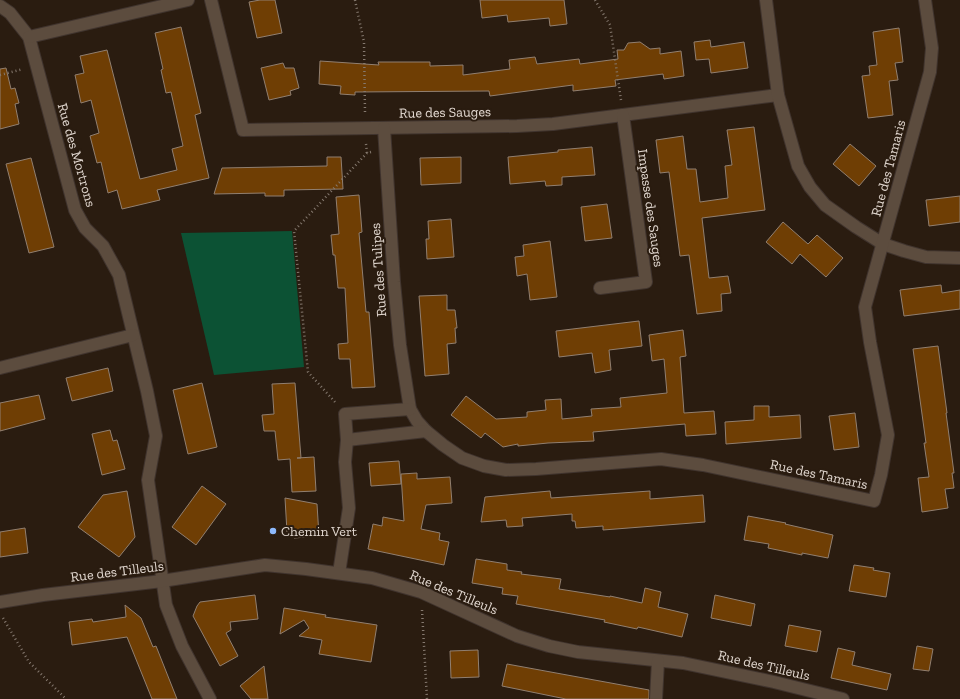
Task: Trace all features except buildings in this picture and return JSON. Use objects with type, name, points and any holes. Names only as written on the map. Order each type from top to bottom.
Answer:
[{"type":"street","points":[[29,37],[188,0]]},
{"type":"street","name":"Rue des Sauges","points":[[211,0],[243,130],[365,129],[546,124],[778,94]]},
{"type":"street","points":[[766,0],[778,94],[798,166],[810,187],[825,205],[883,244],[926,257],[960,258]]},
{"type":"street","name":"Rue des Tamaris","points":[[426,432],[462,458],[484,466],[506,470],[661,460],[704,465],[874,501],[881,475],[888,435],[870,342],[865,307],[930,72],[932,48],[925,0]]},
{"type":"street","name":"Rue des Mortrons","points":[[0,6],[10,13],[29,37],[76,210],[84,228],[103,246],[119,275],[156,436],[148,480],[166,606],[182,646],[210,699]]},
{"type":"street","name":"Impasse des Sauges","points":[[600,288],[646,282],[624,115]]},
{"type":"street","name":"Rue des Tulipes","points":[[384,128],[394,290],[400,345],[410,409],[426,432]]},
{"type":"street","points":[[0,368],[133,335]]},
{"type":"street","points":[[339,573],[349,508],[345,414],[410,409]]},
{"type":"street","points":[[347,440],[426,432]]},
{"type":"street","name":"Rue des Tilleuls","points":[[0,602],[162,581],[266,565],[339,573],[372,578],[421,592],[517,636],[549,646],[578,652],[683,663],[774,682],[843,699]]},
{"type":"street","points":[[656,699],[658,661]]},
{"type":"path","points":[[355,0],[364,42],[365,129]]},
{"type":"path","points":[[595,0],[610,25],[624,115]]},
{"type":"path","points":[[0,75],[37,67]]},
{"type":"path","points":[[345,414],[308,372],[294,231],[367,153]]},
{"type":"path","points":[[421,592],[427,699]]},
{"type":"path","points":[[0,612],[29,662],[66,699]]},
{"type":"green space","points":[[292,231],[304,367],[214,375],[181,233]]},
{"type":"place","name":"Chemin Vert","points":[[273,531]]}]
